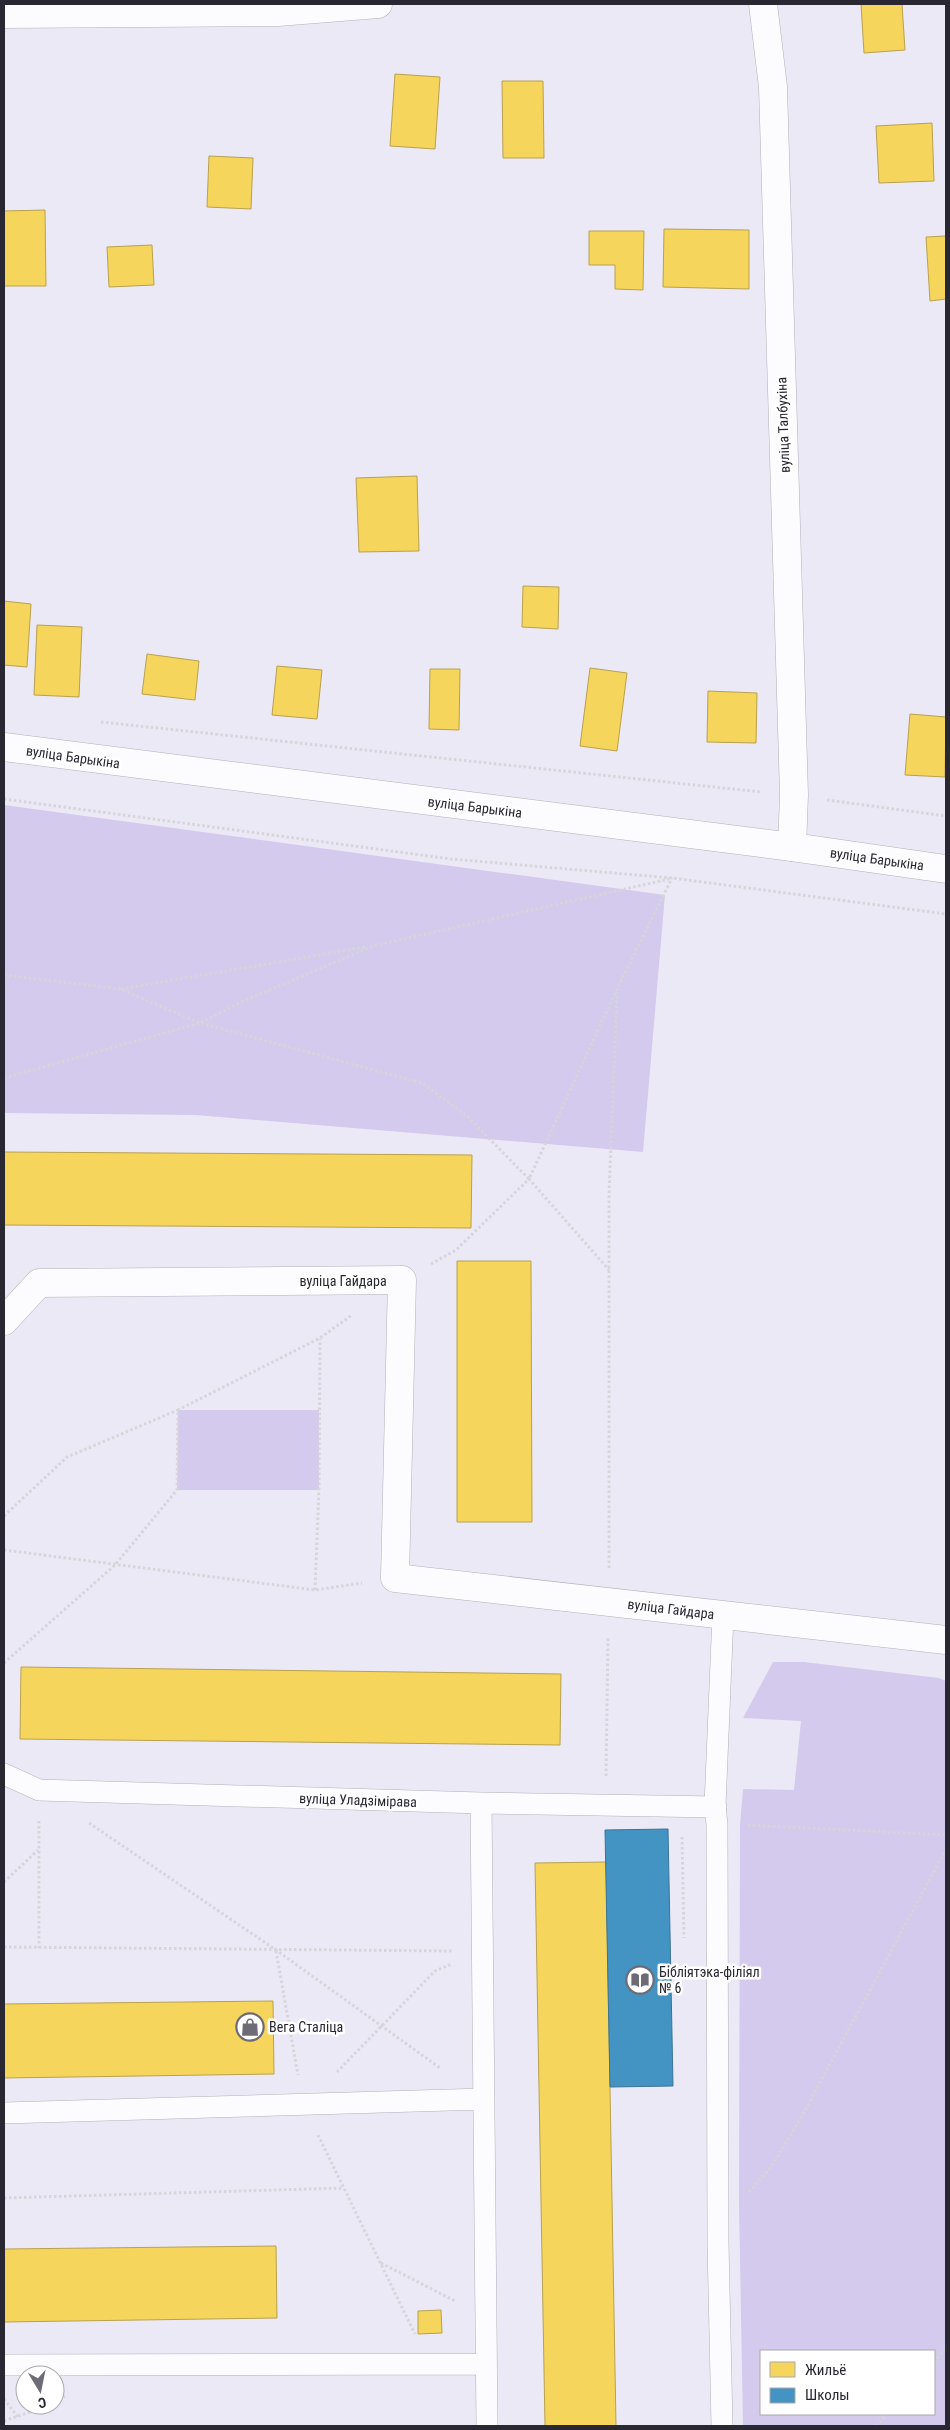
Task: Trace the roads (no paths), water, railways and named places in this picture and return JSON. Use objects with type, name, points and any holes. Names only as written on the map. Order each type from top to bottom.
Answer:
[{"type":"street","points":[[4,14],[278,12],[378,4]]},
{"type":"street","name":"вуліца Талбухіна","points":[[763,4],[773,88],[794,796],[792,847]]},
{"type":"street","name":"вуліца Барыкіна","points":[[4,747],[946,868]]},
{"type":"street","name":"вуліца Гайдара","points":[[4,1321],[40,1283],[402,1280],[395,1578],[946,1640]]},
{"type":"lane","points":[[722,2426],[716,1807],[723,1615]]},
{"type":"lane","name":"вуліца Уладзімірава","points":[[4,1774],[39,1790],[481,1803],[716,1807]]},
{"type":"lane","points":[[481,1803],[487,2426]]},
{"type":"lane","points":[[4,2113],[484,2099]]},
{"type":"lane","points":[[4,2365],[486,2364]]},
{"type":"place","name":"Бібліятэка-філіял № 6","points":[[640,1980]]},
{"type":"place","name":"Вега Сталіца","points":[[250,2027]]}]
